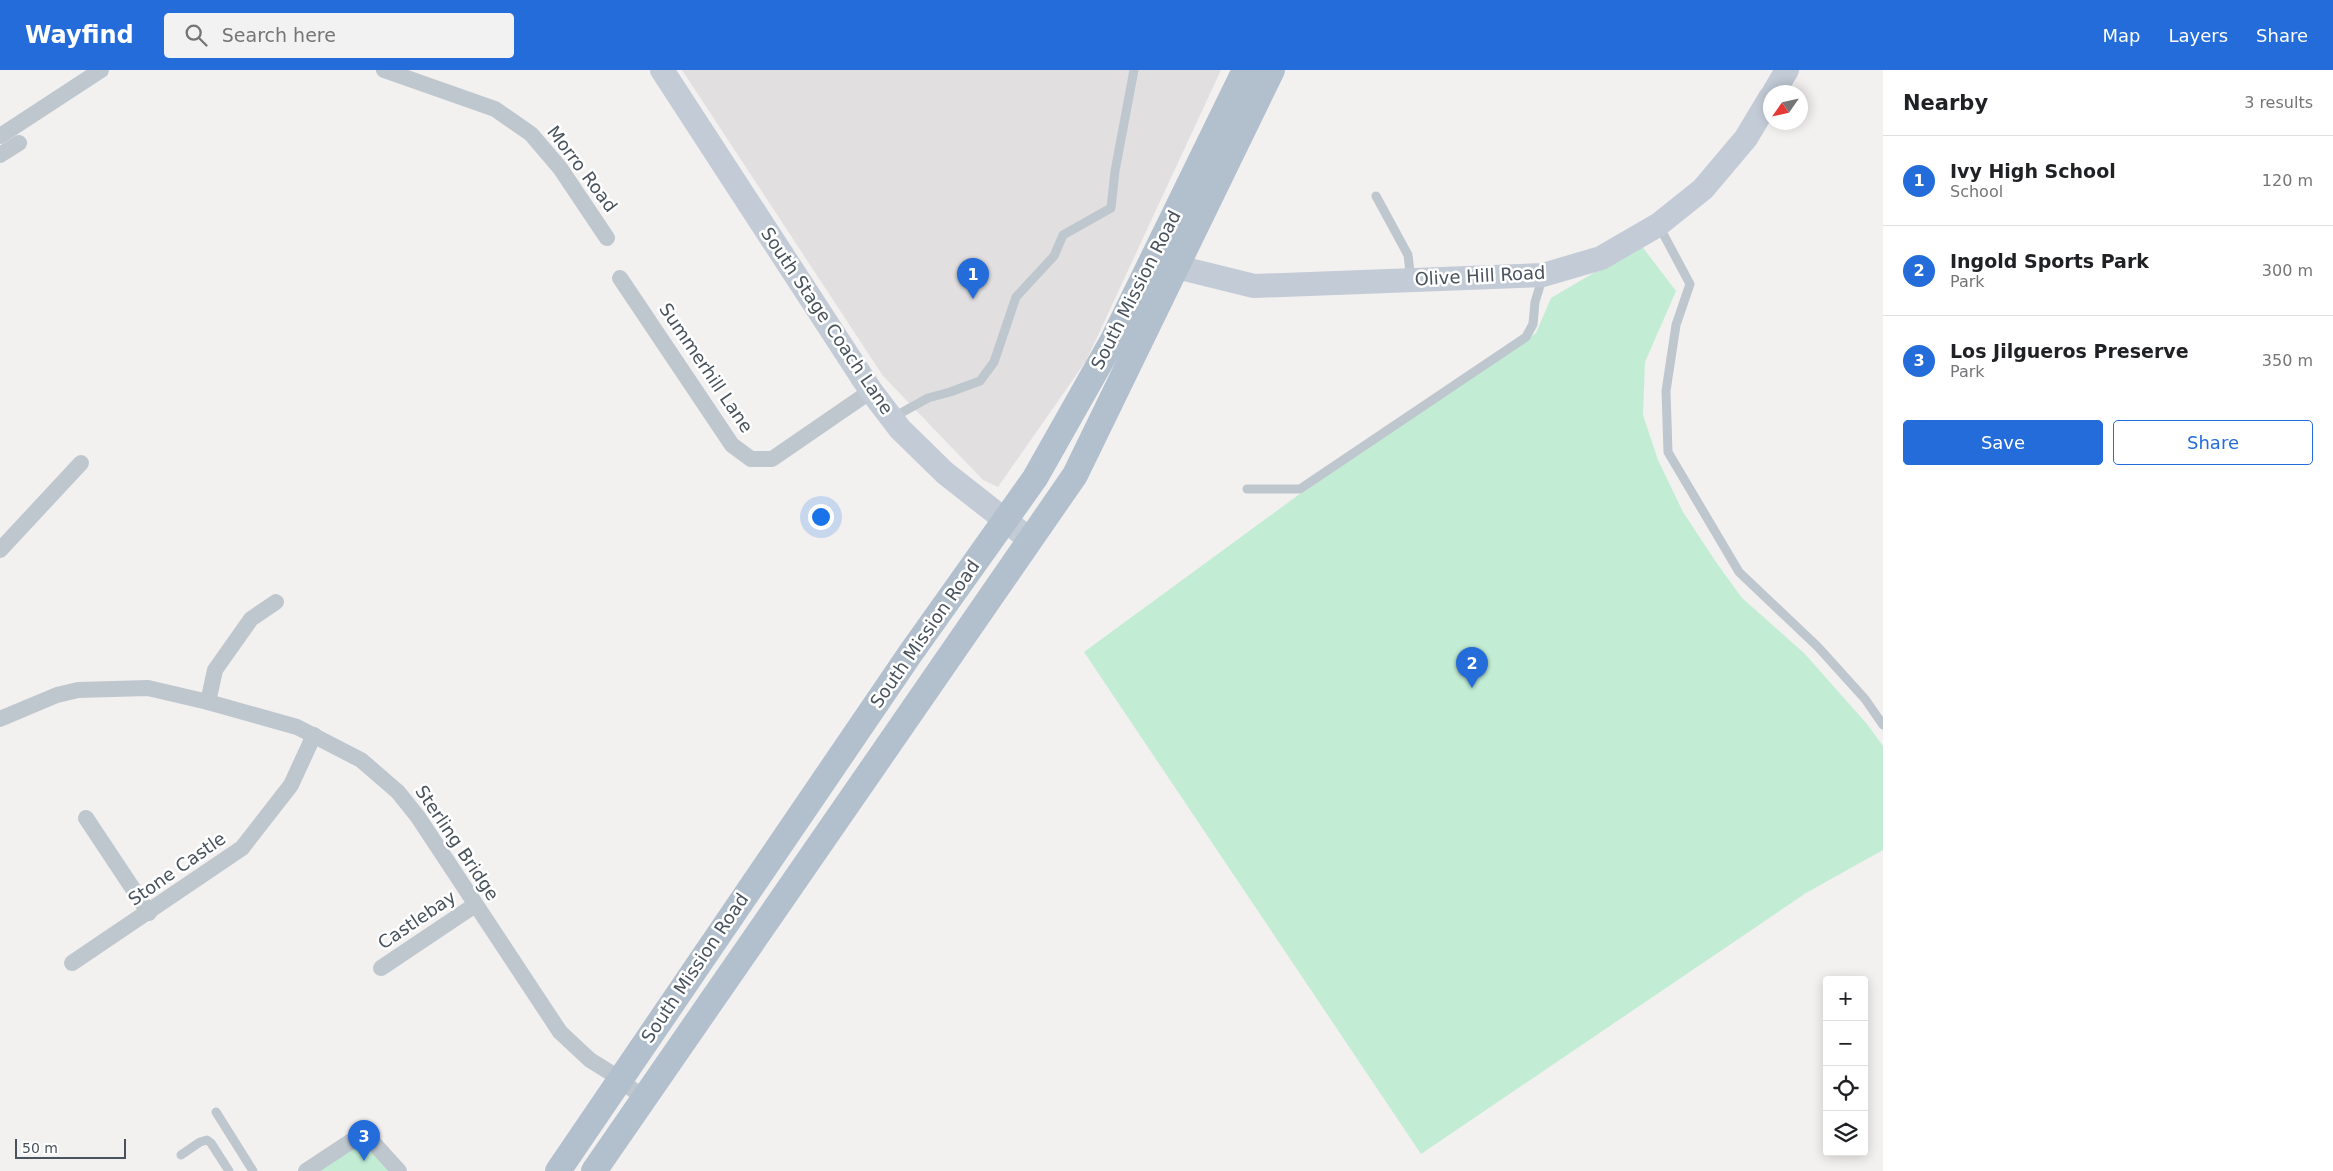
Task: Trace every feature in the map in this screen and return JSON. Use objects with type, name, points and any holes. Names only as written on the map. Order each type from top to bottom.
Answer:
[{"type":"main road","name":"South Stage Coach Lane","points":[[662,70],[872,391],[892,418],[945,473],[1029,539]]},
{"type":"main road","name":"South Mission Road","points":[[558,1171],[619,1078],[899,670],[1035,478],[1100,364],[1245,70]]},
{"type":"main road","name":"South Mission Road","points":[[594,1171],[645,1100],[1029,539],[1075,475],[1272,70]]},
{"type":"main road","points":[[1778,85],[1787,70]]},
{"type":"main road","name":"Olive Hill Road","points":[[1156,252],[1177,267],[1254,286],[1543,275],[1601,258],[1658,225],[1703,189],[1746,138],[1763,110]]},
{"type":"street","points":[[0,136],[101,70]]},
{"type":"street","name":"Morro Road","points":[[384,70],[495,109],[531,134],[560,168],[607,238]]},
{"type":"street","points":[[0,155],[19,142]]},
{"type":"street","name":"Summerhill Lane","points":[[620,278],[732,445],[750,460],[772,458],[872,391]]},
{"type":"street","points":[[0,550],[81,463]]},
{"type":"street","points":[[208,702],[216,670],[251,619],[276,602]]},
{"type":"street","name":"Sterling Bridge","points":[[0,719],[57,694],[78,690],[148,688],[208,702],[297,727],[362,760],[398,792],[418,817],[560,1032],[590,1060],[619,1078],[645,1100]]},
{"type":"street","name":"Stone Castle","points":[[72,963],[149,913],[242,848],[291,785],[314,735]]},
{"type":"street","points":[[86,818],[149,913]]},
{"type":"street","name":"Castlebay","points":[[381,968],[475,905]]},
{"type":"street","points":[[306,1171],[354,1140],[370,1139],[399,1171]]},
{"type":"lane","points":[[892,418],[928,398],[950,392],[980,380],[994,362],[1016,297],[1054,256],[1063,235],[1111,208],[1134,70]]},
{"type":"lane","points":[[1376,196],[1408,255],[1411,280]]},
{"type":"lane","points":[[1658,225],[1690,284],[1676,325],[1666,391],[1668,452],[1739,572],[1818,647],[1865,699],[1883,725]]},
{"type":"lane","points":[[1247,489],[1300,488],[1526,337],[1533,324],[1535,302],[1543,275]]},
{"type":"lane","points":[[216,1112],[253,1171]]},
{"type":"lane","points":[[181,1155],[200,1142],[207,1140],[211,1142],[229,1171]]},
{"type":"shaded area","points":[[682,70],[1221,70],[1086,361],[998,487],[983,480],[883,376]]},
{"type":"green space","points":[[1641,245],[1676,291],[1645,362],[1643,415],[1658,460],[1683,512],[1742,598],[1804,653],[1867,724],[1883,746],[1883,850],[1806,893],[1421,1154],[1084,652],[1297,496],[1536,333],[1551,298]]},
{"type":"green space","points":[[375,1132],[403,1171],[317,1171]]},
{"type":"place","name":"Ivy High School","points":[[973,299]]},
{"type":"place","name":"Ingold Sports Park","points":[[1472,688]]},
{"type":"place","name":"Los Jilgueros Preserve","points":[[364,1161]]}]
